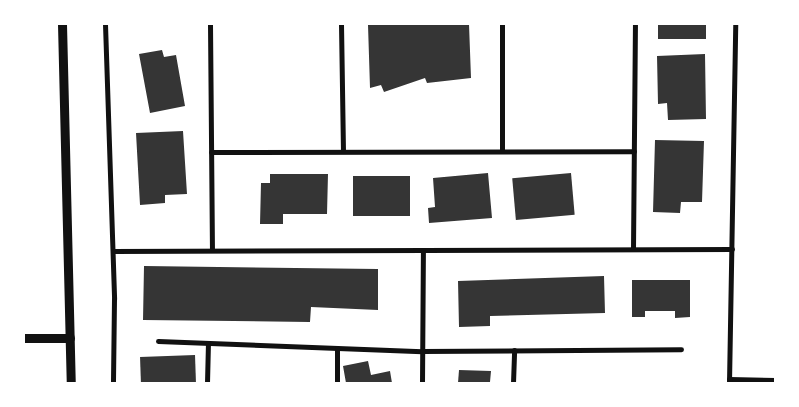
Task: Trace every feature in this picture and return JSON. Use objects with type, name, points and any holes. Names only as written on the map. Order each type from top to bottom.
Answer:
[{"type":"street","points":[[62,24],[71,383]]},
{"type":"street","points":[[105,24],[112,250],[113,383]]},
{"type":"street","points":[[210,24],[212,250]]},
{"type":"street","points":[[341,24],[343,152]]},
{"type":"street","points":[[502,24],[502,151]]},
{"type":"street","points":[[633,24],[633,249]]},
{"type":"street","points":[[735,24],[729,381],[775,380]]},
{"type":"street","points":[[211,152],[634,151]]},
{"type":"street","points":[[112,250],[732,249]]},
{"type":"street","points":[[422,383],[423,250]]},
{"type":"street","points":[[24,338],[70,338]]},
{"type":"street","points":[[158,341],[422,351],[681,349]]},
{"type":"street","points":[[207,383],[208,343]]},
{"type":"street","points":[[336,383],[337,348]]},
{"type":"street","points":[[513,383],[514,350]]},
{"type":"building","points":[[469,24],[471,78],[427,83],[425,78],[384,92],[381,85],[370,88],[368,25]]},
{"type":"building","points":[[658,24],[706,24],[706,39],[658,39]]},
{"type":"building","points":[[162,50],[164,57],[176,55],[185,106],[150,113],[139,54]]},
{"type":"building","points":[[705,54],[706,119],[668,120],[667,103],[658,104],[657,56]]},
{"type":"building","points":[[183,131],[187,194],[165,195],[165,203],[140,205],[136,133]]},
{"type":"building","points":[[655,140],[704,141],[702,202],[681,202],[680,213],[653,212]]},
{"type":"building","points":[[488,173],[492,218],[429,223],[428,208],[435,207],[433,178]]},
{"type":"building","points":[[571,173],[575,215],[516,220],[512,178]]},
{"type":"building","points":[[270,174],[328,174],[327,214],[283,214],[283,224],[260,224],[261,183],[270,183]]},
{"type":"building","points":[[353,176],[410,176],[410,216],[353,216]]},
{"type":"building","points":[[144,266],[378,269],[378,310],[311,307],[310,322],[143,320]]},
{"type":"building","points":[[604,276],[605,313],[490,316],[490,326],[459,327],[458,281]]},
{"type":"building","points":[[632,280],[690,280],[690,317],[675,318],[675,311],[645,311],[645,317],[632,317]]},
{"type":"building","points":[[195,355],[196,383],[141,383],[140,357]]},
{"type":"building","points":[[368,361],[371,375],[390,371],[392,383],[346,383],[343,366]]},
{"type":"building","points":[[459,370],[491,371],[490,382],[458,383]]}]
